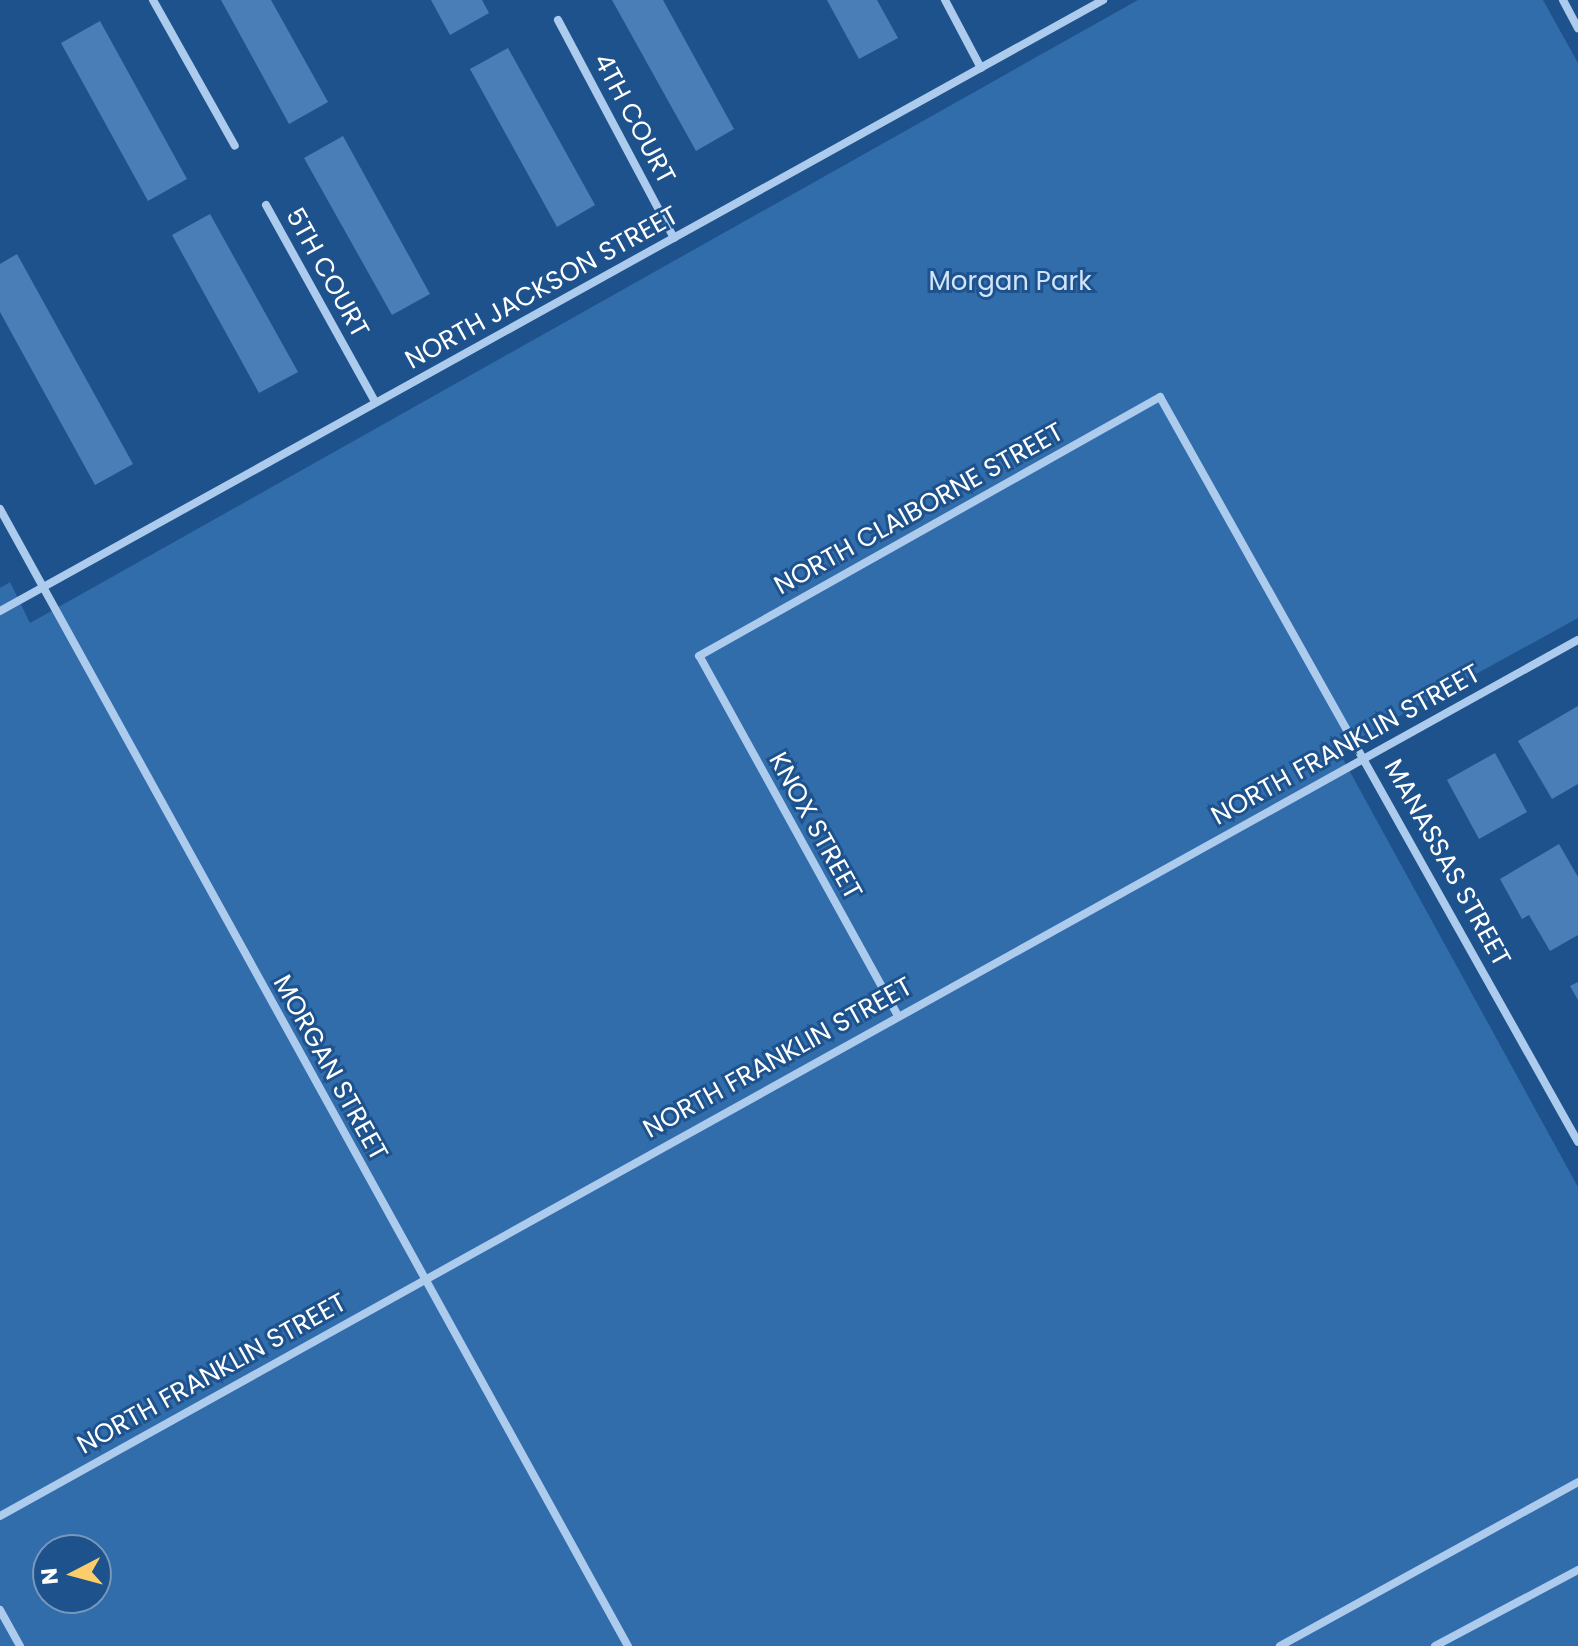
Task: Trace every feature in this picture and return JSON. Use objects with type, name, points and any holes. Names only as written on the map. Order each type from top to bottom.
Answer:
[{"type":"street","points":[[153,0],[235,146]]},
{"type":"street","points":[[945,0],[981,68]]},
{"type":"street","name":"NORTH JACKSON STREET","points":[[0,611],[1103,0]]},
{"type":"street","points":[[1563,0],[1578,28]]},
{"type":"street","name":"4TH COURT","points":[[558,20],[674,238]]},
{"type":"street","name":"5TH COURT","points":[[266,205],[375,402]]},
{"type":"street","name":"NORTH CLAIBORNE STREET","points":[[699,656],[1160,397]]},
{"type":"street","name":"MANASSAS STREET","points":[[1160,397],[1366,758],[1578,1142]]},
{"type":"street","name":"MORGAN STREET","points":[[0,509],[628,1646]]},
{"type":"street","name":"NORTH FRANKLIN STREET","points":[[0,1516],[897,1014],[1578,640]]},
{"type":"street","name":"KNOX STREET","points":[[699,656],[897,1014]]},
{"type":"street","points":[[1280,1646],[1578,1482]]},
{"type":"street","points":[[1435,1646],[1578,1570]]},
{"type":"street","points":[[0,1610],[20,1646]]},
{"type":"green space","name":"Morgan Park","points":[[1138,0],[1543,0],[1578,63],[1578,618],[1338,750],[1578,1187],[1578,1646],[0,1646],[0,588],[10,582],[30,623]]},
{"type":"building","points":[[221,0],[271,0],[328,102],[289,124]]},
{"type":"building","points":[[431,0],[482,0],[489,13],[450,35]]},
{"type":"building","points":[[612,0],[663,0],[734,129],[696,151]]},
{"type":"building","points":[[827,0],[877,0],[898,38],[859,59]]},
{"type":"building","points":[[100,21],[187,179],[148,201],[61,43]]},
{"type":"building","points":[[508,48],[595,205],[557,227],[470,69]]},
{"type":"building","points":[[343,136],[430,294],[392,315],[304,158]]},
{"type":"building","points":[[210,214],[298,372],[259,393],[172,235]]},
{"type":"building","points":[[17,254],[133,464],[95,485],[0,312],[0,264]]},
{"type":"building","points":[[1578,706],[1578,784],[1552,799],[1518,741]]},
{"type":"building","points":[[1495,753],[1527,812],[1479,839],[1447,780]]},
{"type":"building","points":[[1559,844],[1578,877],[1578,935],[1550,951],[1529,915],[1522,919],[1500,879]]},
{"type":"building","points":[[1578,982],[1578,1000],[1570,986]]}]
